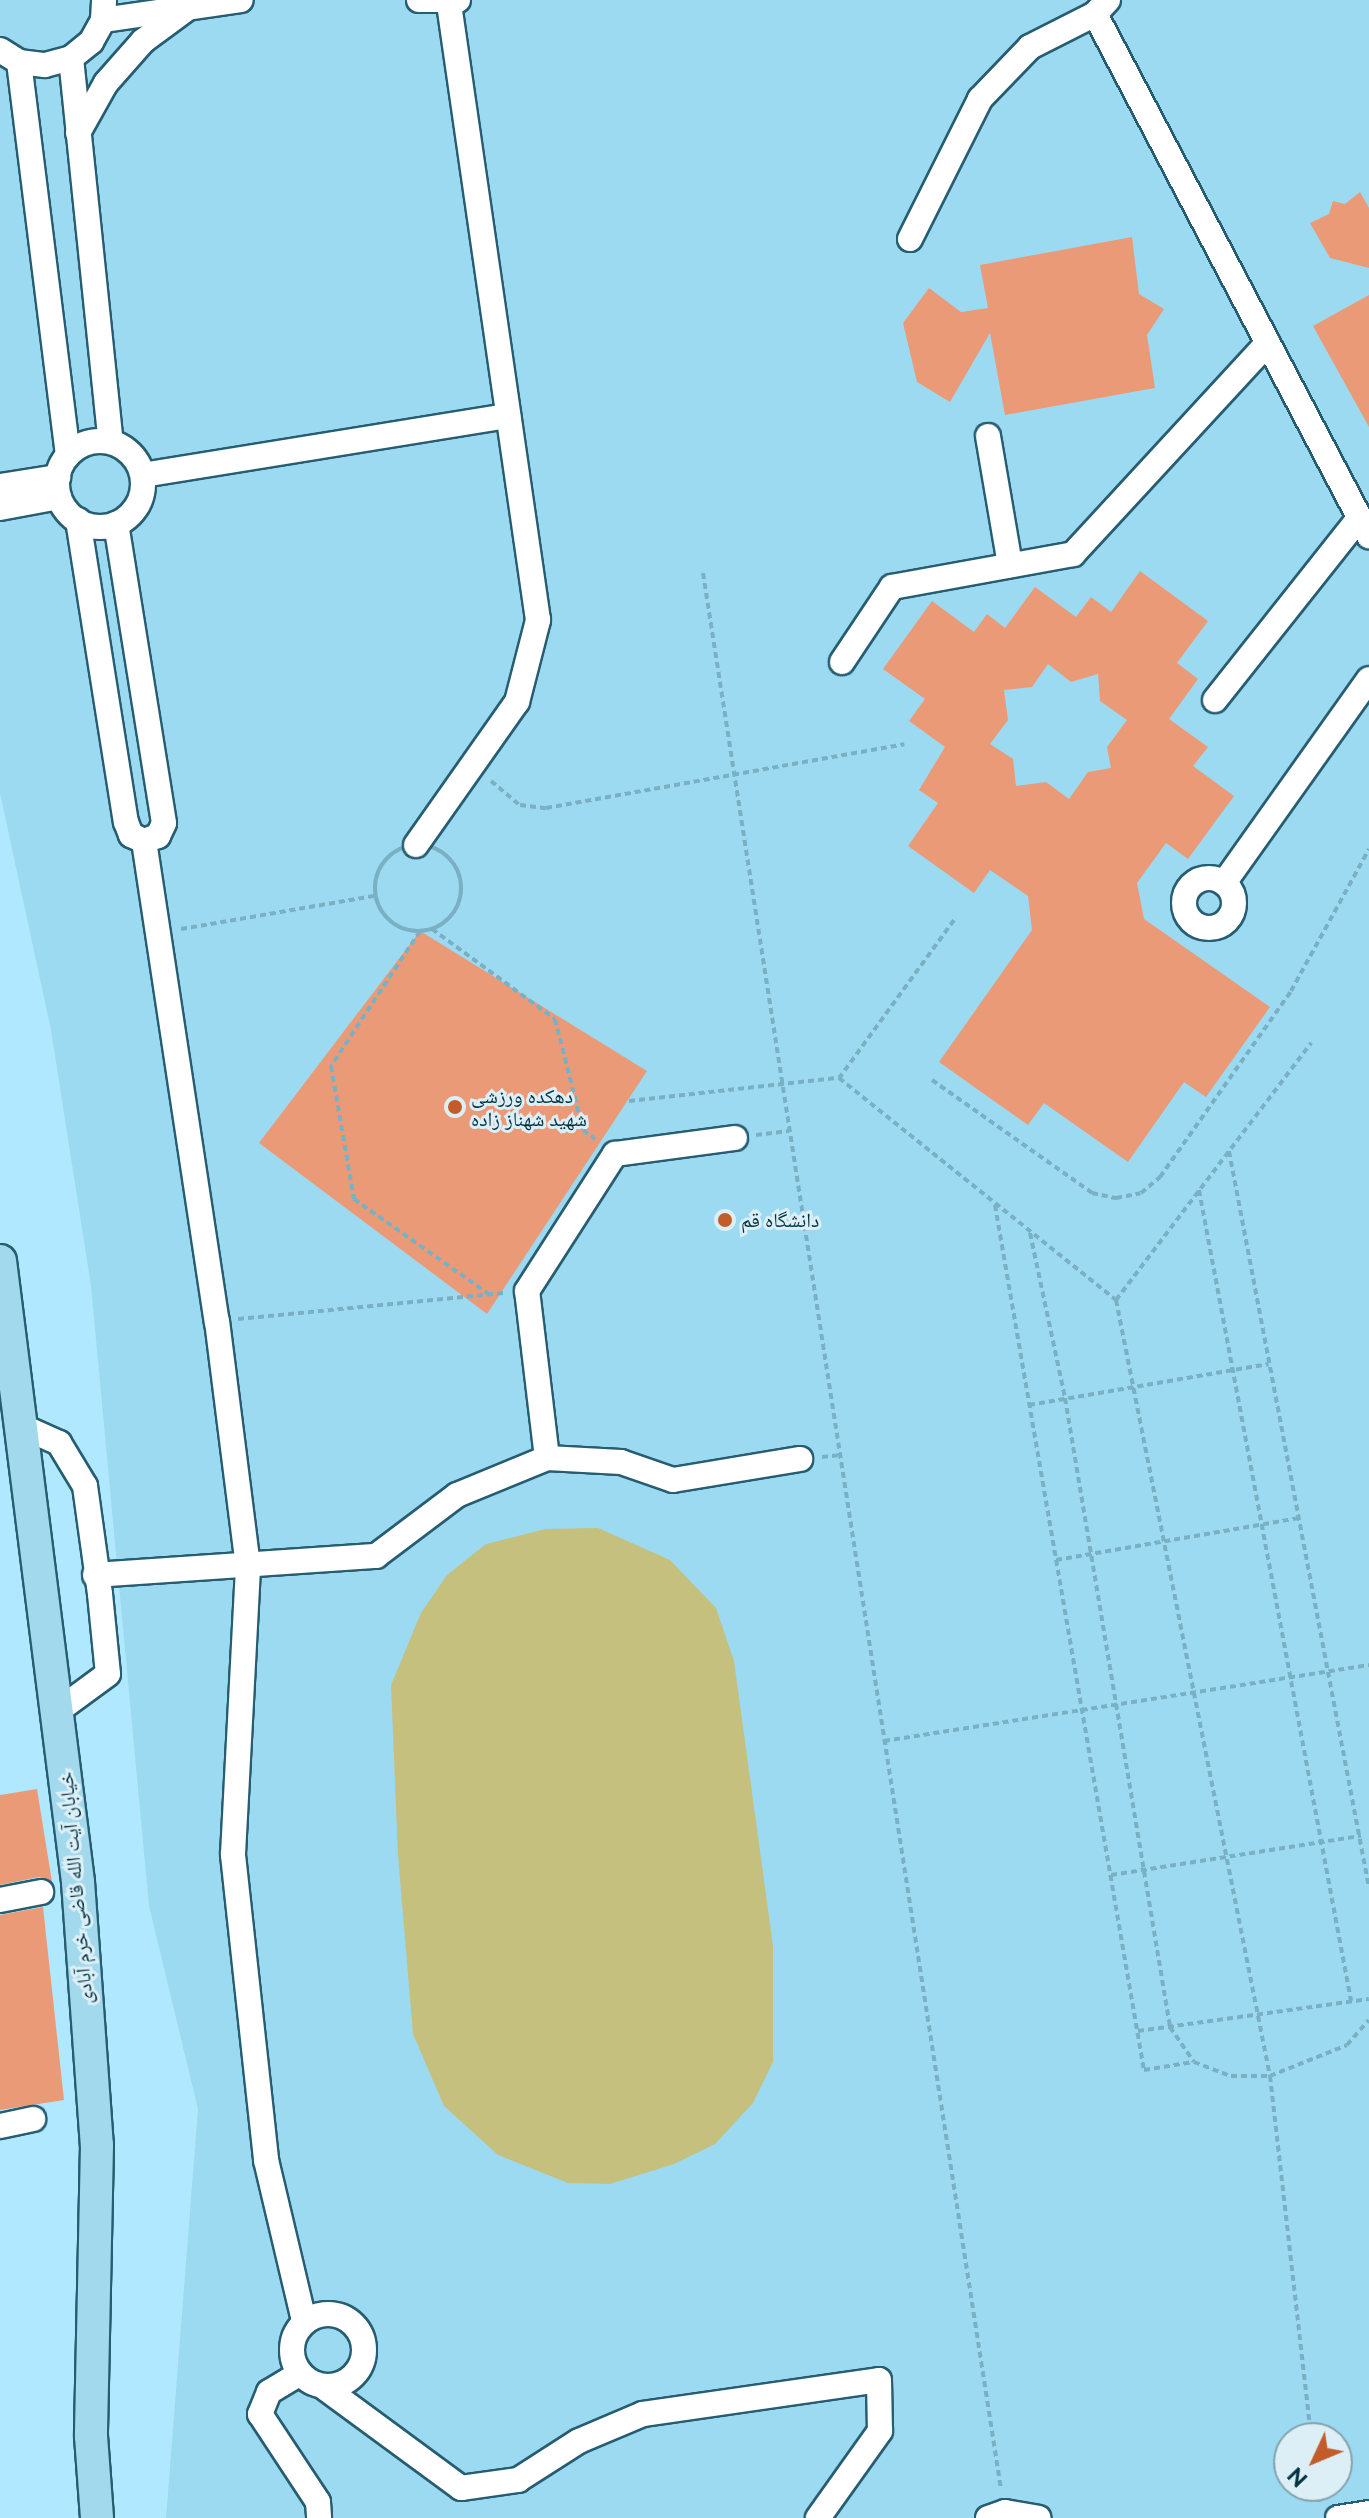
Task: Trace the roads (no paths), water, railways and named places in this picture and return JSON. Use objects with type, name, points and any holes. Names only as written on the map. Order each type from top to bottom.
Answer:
[{"type":"main road","name":"خیابان آیت الله قاضی خرم آبادی","points":[[0,1261],[59,1710],[78,1882],[97,2145],[91,2436],[97,2518]]},
{"type":"street","points":[[116,524],[164,823],[158,836],[144,841],[131,835],[126,822],[78,520],[62,476],[10,56],[45,65],[71,58],[91,42],[103,10],[188,8],[241,0]]},
{"type":"street","points":[[416,845],[484,744],[517,702],[538,620],[454,2],[419,0]]},
{"type":"street","points":[[910,239],[980,99],[1030,47],[1102,7],[1268,343],[1364,526],[1215,700]]},
{"type":"street","points":[[78,133],[106,83],[124,62],[143,41],[188,8]]},
{"type":"street","points":[[71,58],[111,442]]},
{"type":"street","points":[[842,662],[892,587],[1073,554],[1268,343]]},
{"type":"street","points":[[143,475],[508,416]]},
{"type":"street","points":[[988,436],[1010,565]]},
{"type":"street","points":[[0,508],[62,476],[87,442],[111,442],[132,454],[143,475],[138,504],[116,524],[96,526],[78,520]]},
{"type":"street","points":[[0,486],[62,476]]},
{"type":"street","points":[[1224,883],[1369,679]]},
{"type":"street","points":[[144,841],[217,1321],[248,1568],[233,1855],[266,2160],[304,2321]]},
{"type":"street","points":[[547,1458],[527,1291],[615,1154],[735,1138]]},
{"type":"street","points":[[21,1426],[59,1443],[85,1486],[108,1674],[59,1710]]},
{"type":"street","points":[[95,1575],[248,1568],[376,1556],[457,1495],[547,1458],[621,1462],[673,1480],[800,1459]]},
{"type":"street","points":[[0,1900],[41,1892]]},
{"type":"street","points":[[0,2126],[33,2119]]},
{"type":"street","points":[[325,2388],[352,2379],[366,2354],[357,2326],[331,2312],[304,2321],[290,2346],[299,2374],[325,2388],[461,2488],[518,2480],[579,2441],[643,2414],[879,2380],[880,2431],[818,2518]]},
{"type":"street","points":[[299,2374],[269,2392],[260,2414],[318,2502],[319,2518]]},
{"type":"street","points":[[1338,2518],[1369,2513]]},
{"type":"street","points":[[996,2515],[1038,2518]]},
{"type":"place","name":"دهکده ورزشی شهید شهناز زاده","points":[[455,1107]]},
{"type":"place","name":"دانشگاه قم","points":[[725,1220]]}]
